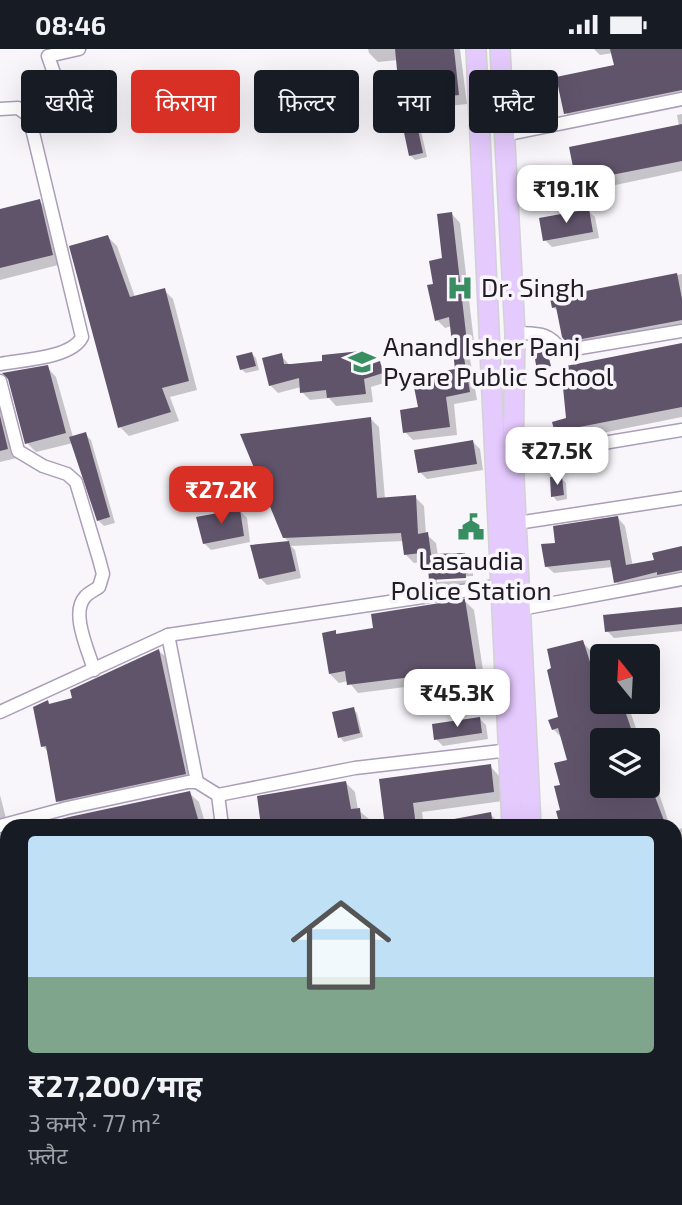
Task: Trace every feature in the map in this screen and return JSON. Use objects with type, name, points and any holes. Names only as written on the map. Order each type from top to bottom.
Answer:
[{"type":"main road","points":[[476,49],[512,819]]},
{"type":"main road","points":[[500,49],[515,333],[513,458],[531,819]]},
{"type":"street","points":[[52,70],[47,57],[79,49]]},
{"type":"street","points":[[504,135],[682,99]]},
{"type":"street","points":[[0,109],[18,108],[29,116],[82,337],[78,344],[65,352],[0,364]]},
{"type":"street","points":[[515,333],[544,334],[562,351],[682,331]]},
{"type":"street","points":[[0,381],[18,451],[43,466],[67,474],[76,482],[82,499],[103,574],[99,587],[83,598],[80,610],[79,624],[94,670]]},
{"type":"street","points":[[513,458],[682,430]]},
{"type":"street","points":[[517,523],[682,498]]},
{"type":"street","points":[[521,609],[682,579]]},
{"type":"street","points":[[0,712],[167,635],[503,585]]},
{"type":"street","points":[[167,635],[197,782]]},
{"type":"street","points":[[26,819],[147,790],[197,782],[218,795],[355,768],[510,750]]},
{"type":"street","points":[[218,795],[221,819]]},
{"type":"building","points":[[395,49],[454,49],[459,95],[455,95],[455,70],[397,70]]},
{"type":"building","points":[[610,49],[682,49],[682,90],[564,114],[558,77],[614,65]]},
{"type":"building","points":[[682,124],[682,161],[576,182],[569,147]]},
{"type":"building","points":[[404,133],[419,133],[423,153],[409,156]]},
{"type":"building","points":[[40,199],[53,255],[0,268],[0,209]]},
{"type":"building","points":[[589,209],[593,232],[543,241],[539,218]]},
{"type":"building","points":[[452,212],[468,351],[463,352],[470,392],[446,397],[450,427],[403,433],[400,410],[418,407],[412,377],[455,369],[449,317],[435,321],[427,285],[433,284],[429,261],[442,258],[437,214]]},
{"type":"building","points":[[108,235],[130,297],[165,288],[189,381],[162,388],[171,412],[118,428],[69,246]]},
{"type":"building","points":[[677,273],[682,299],[682,320],[566,342],[562,337],[556,307],[552,308],[550,298]]},
{"type":"building","points":[[682,343],[682,407],[564,430],[565,435],[556,437],[552,422],[566,418],[561,367]]},
{"type":"building","points":[[361,351],[363,367],[380,361],[383,373],[364,379],[366,394],[327,398],[326,390],[300,393],[299,378],[269,386],[262,358],[282,353],[284,364],[291,364],[322,361],[322,355]]},
{"type":"building","points":[[547,351],[551,366],[537,370],[534,354]]},
{"type":"building","points":[[252,352],[256,366],[240,370],[236,356]]},
{"type":"building","points":[[48,365],[66,433],[25,444],[8,379],[2,373]]},
{"type":"building","points":[[0,416],[8,449],[0,451]]},
{"type":"building","points":[[371,417],[377,498],[416,495],[418,534],[428,532],[431,554],[465,553],[466,578],[429,580],[428,568],[421,568],[421,553],[404,555],[401,533],[283,538],[240,434]]},
{"type":"building","points":[[86,432],[110,517],[97,521],[69,437]]},
{"type":"building","points":[[473,440],[477,464],[418,473],[414,450]]},
{"type":"building","points":[[550,477],[562,477],[564,495],[551,497]]},
{"type":"building","points":[[240,509],[244,536],[203,544],[196,517]]},
{"type":"building","points":[[618,516],[626,565],[654,560],[652,553],[682,546],[682,570],[657,575],[657,572],[614,583],[610,560],[545,567],[541,544],[555,543],[553,526]]},
{"type":"building","points":[[289,541],[296,571],[259,579],[250,545]]},
{"type":"building","points":[[465,599],[476,669],[347,685],[345,671],[329,674],[322,633],[336,630],[336,634],[373,628],[371,614]]},
{"type":"building","points":[[682,607],[682,624],[605,632],[603,615]]},
{"type":"building","points":[[583,640],[590,662],[590,714],[626,714],[631,728],[590,728],[590,798],[656,798],[663,819],[558,819],[556,811],[560,810],[554,786],[560,785],[554,763],[567,760],[558,728],[552,730],[548,720],[558,717],[547,670],[551,668],[547,649]]},
{"type":"building","points":[[159,649],[186,774],[56,802],[46,746],[41,747],[33,707],[48,700],[49,704],[72,698],[70,690]]},
{"type":"building","points":[[354,707],[360,733],[338,738],[332,712]]},
{"type":"building","points":[[480,717],[482,733],[434,740],[432,724]]},
{"type":"building","points":[[491,764],[494,792],[413,803],[415,819],[384,819],[379,779]]},
{"type":"building","points":[[346,781],[351,809],[360,808],[361,819],[260,819],[257,796]]},
{"type":"building","points":[[190,791],[198,819],[61,819]]},
{"type":"building","points":[[491,812],[492,819],[454,819]]},
{"type":"place","name":"Dr. Singh","points":[[460,288]]},
{"type":"place","name":"Anand Isher Panj Pyare Public School","points":[[362,362]]},
{"type":"place","name":"Lasaudia Police Station","points":[[471,527]]}]
